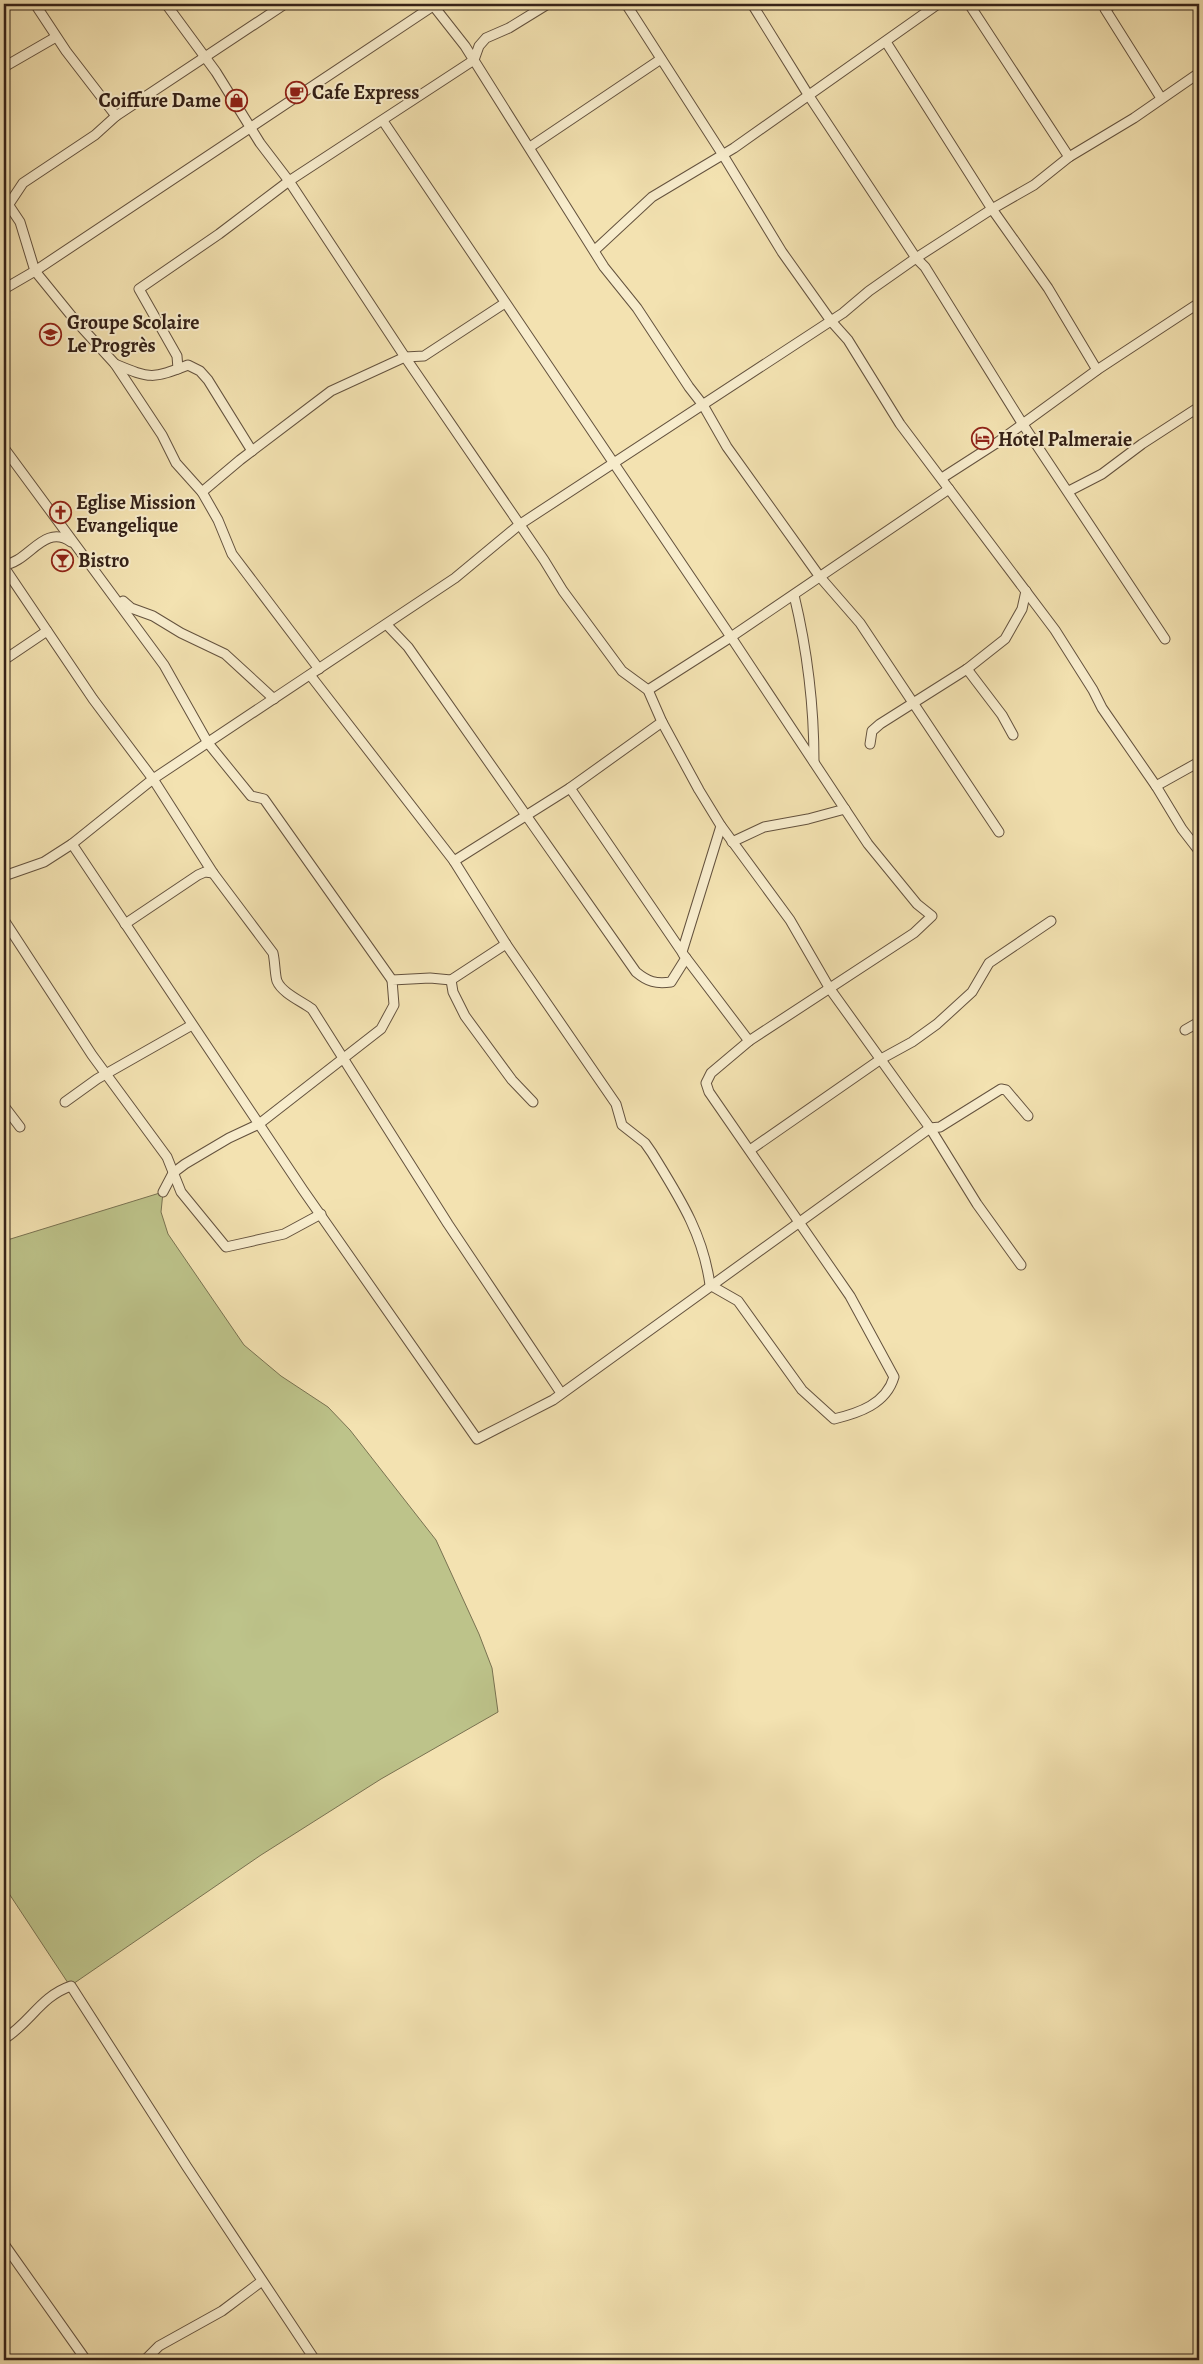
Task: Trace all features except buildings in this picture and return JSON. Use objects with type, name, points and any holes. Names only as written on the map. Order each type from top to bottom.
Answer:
[{"type":"street","points":[[35,4],[56,36],[116,116]]},
{"type":"street","points":[[166,4],[204,56],[260,143],[289,181],[404,358],[594,636],[622,671],[648,690],[662,722],[721,826],[790,920],[830,989],[930,1128],[977,1204],[1021,1265]]},
{"type":"street","points":[[285,4],[116,116],[95,135],[23,183],[6,201],[20,222],[35,271],[74,319],[115,364],[162,435],[176,463],[202,492],[218,520],[232,554],[319,670]]},
{"type":"street","points":[[4,289],[35,271],[434,4],[474,60],[604,267],[637,308],[703,405],[727,447],[820,577],[860,623],[999,832]]},
{"type":"street","points":[[178,368],[177,356],[139,289],[219,234],[289,181],[474,60],[479,46],[486,38],[516,24],[548,4]]},
{"type":"street","points":[[626,4],[723,155],[782,252],[831,321],[848,340],[891,410],[1054,630],[1093,690],[1102,708],[1156,786],[1182,829],[1199,851]]},
{"type":"street","points":[[752,4],[809,96],[916,258],[925,267],[1022,423],[1069,491],[1165,639]]},
{"type":"street","points":[[595,250],[652,197],[723,155],[938,4]]},
{"type":"street","points":[[969,4],[1070,157]]},
{"type":"street","points":[[1113,4],[1105,9],[1162,98]]},
{"type":"street","points":[[4,67],[56,36]]},
{"type":"street","points":[[886,42],[992,209],[1048,288],[1097,370]]},
{"type":"street","points":[[530,147],[661,59]]},
{"type":"street","points":[[4,876],[44,862],[72,844],[152,779],[274,700],[455,578],[519,525],[831,321],[916,258],[992,209],[1034,185],[1070,157],[1134,118],[1199,73]]},
{"type":"street","points":[[383,120],[868,844],[917,904],[932,916],[914,933],[749,1041],[711,1073],[706,1083],[709,1092],[850,1296],[894,1377],[891,1387],[883,1397],[860,1412],[834,1419],[802,1390],[738,1301],[710,1285]]},
{"type":"street","points":[[202,492],[331,391],[404,358],[424,356],[505,303]]},
{"type":"street","points":[[942,478],[998,442],[1097,370],[1199,304]]},
{"type":"street","points":[[115,364],[144,376],[160,376],[188,365],[200,371],[208,380],[252,452]]},
{"type":"street","points":[[1069,491],[1102,474],[1142,444],[1199,407]]},
{"type":"street","points":[[4,448],[164,665],[208,743],[251,796],[264,799],[392,980],[394,1005],[381,1029],[259,1124],[201,1154],[173,1173],[163,1192]]},
{"type":"street","points":[[648,690],[794,595],[949,489]]},
{"type":"street","points":[[76,544],[64,537],[53,536],[40,542],[22,558],[4,566],[93,699],[152,779],[213,873],[273,952],[277,967],[276,979],[281,988],[312,1009],[448,1224],[561,1394]]},
{"type":"street","points":[[110,590],[131,608],[153,616],[181,633],[225,654],[274,700]]},
{"type":"street","points":[[870,744],[872,732],[880,724],[967,669],[1005,640],[1022,609],[1026,591]]},
{"type":"street","points":[[794,595],[805,646],[814,723],[814,763]]},
{"type":"street","points":[[387,625],[408,647],[636,972],[645,980],[658,984],[671,982],[684,955],[721,826]]},
{"type":"street","points":[[4,660],[47,631]]},
{"type":"street","points":[[967,669],[1002,715],[1013,735]]},
{"type":"street","points":[[310,675],[454,861],[506,944],[616,1104],[622,1125],[645,1143],[664,1171],[698,1234],[707,1259],[710,1285]]},
{"type":"street","points":[[454,861],[570,788],[662,722]]},
{"type":"street","points":[[1156,786],[1199,762]]},
{"type":"street","points":[[570,788],[684,955],[749,1041]]},
{"type":"street","points":[[732,842],[764,827],[808,819],[844,809]]},
{"type":"street","points":[[72,844],[259,1124],[476,1439],[553,1400],[615,1357],[710,1285],[759,1253],[799,1220],[930,1128],[940,1127],[1000,1088],[1006,1090],[1028,1116]]},
{"type":"street","points":[[125,924],[198,875],[205,872],[213,873]]},
{"type":"street","points":[[4,920],[105,1074],[167,1157],[182,1192],[226,1247],[284,1234],[321,1214]]},
{"type":"street","points":[[750,1150],[881,1059],[912,1042],[938,1024],[972,992],[989,964],[1051,921]]},
{"type":"street","points":[[392,980],[430,978],[451,980],[506,944]]},
{"type":"street","points":[[451,980],[453,992],[465,1016],[512,1080],[533,1102]]},
{"type":"street","points":[[1185,1030],[1199,1022]]},
{"type":"street","points":[[65,1102],[105,1074],[192,1025]]},
{"type":"street","points":[[4,1106],[20,1127]]},
{"type":"street","points":[[4,2039],[16,2032],[46,1999],[59,1990],[71,1986],[315,2360]]},
{"type":"street","points":[[4,2244],[86,2360]]},
{"type":"street","points":[[145,2360],[159,2346],[222,2311],[262,2281]]},
{"type":"green space","points":[[163,1192],[161,1212],[168,1234],[244,1345],[281,1376],[328,1407],[350,1430],[436,1540],[479,1634],[492,1668],[498,1712],[381,1779],[261,1855],[70,1986],[4,1886],[4,1241]]},
{"type":"place","name":"Cafe Express","points":[[296,92]]},
{"type":"place","name":"Coiffure Dame","points":[[237,100]]},
{"type":"place","name":"Groupe Scolaire Le Progrès","points":[[51,334]]},
{"type":"place","name":"Hotel Palmeraie","points":[[982,439]]},
{"type":"place","name":"Eglise Mission Evangelique","points":[[60,513]]},
{"type":"place","name":"Bistro","points":[[62,560]]}]
